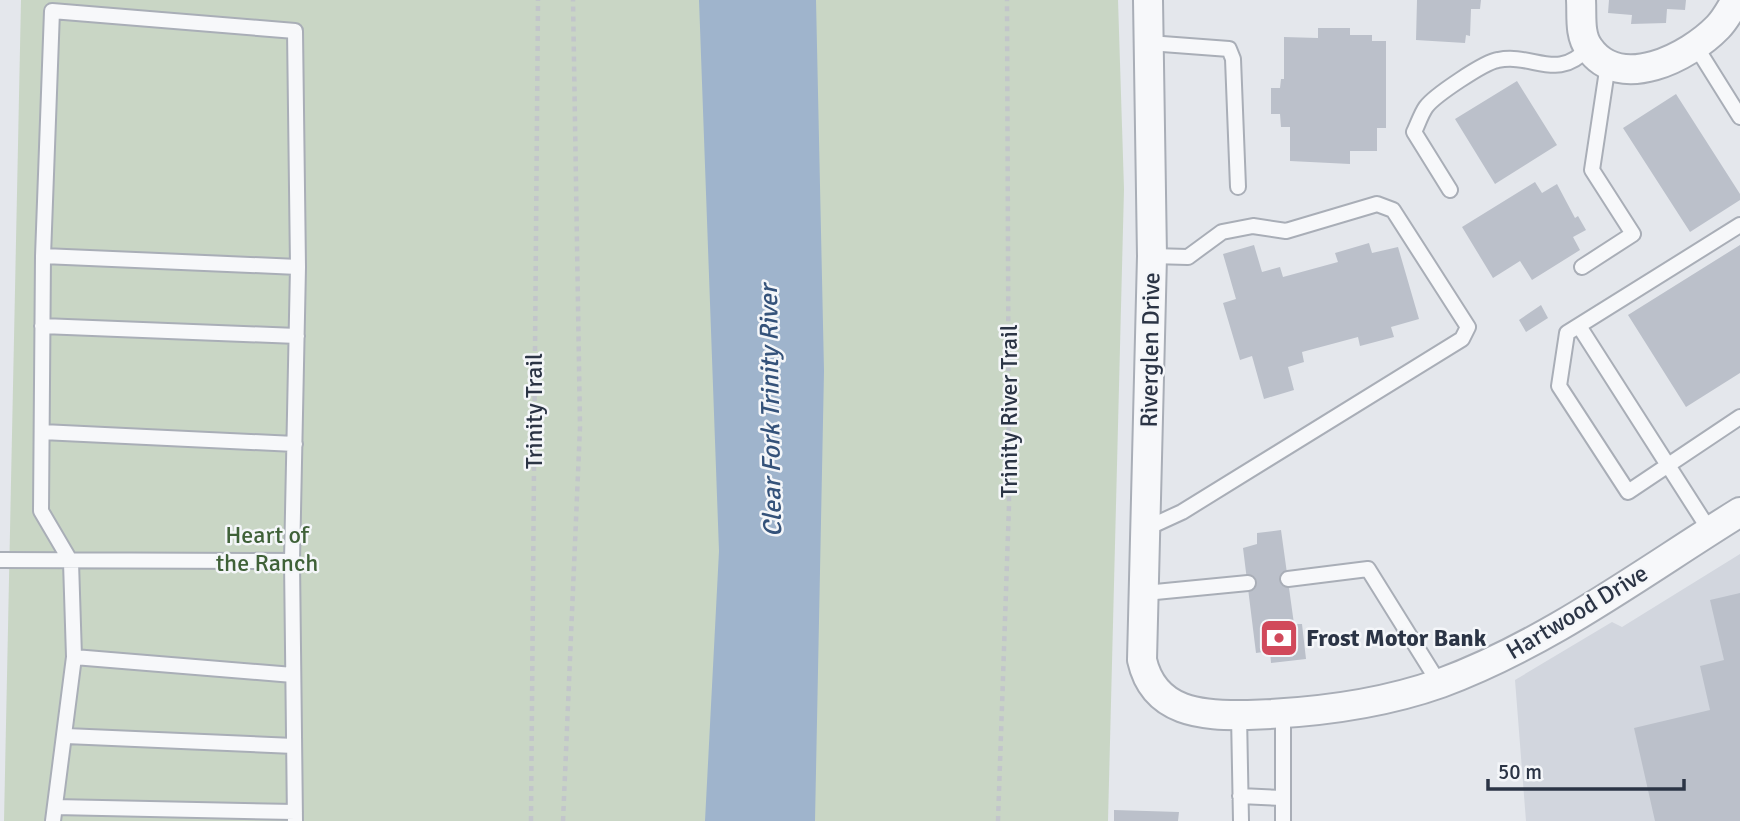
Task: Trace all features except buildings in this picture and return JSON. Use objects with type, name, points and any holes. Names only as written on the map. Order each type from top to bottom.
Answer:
[{"type":"street","name":"Riverglen Drive","points":[[1148,0],[1152,256],[1142,660],[1145,673],[1160,695]]},
{"type":"street","points":[[1581,0],[1583,32],[1598,56],[1625,70],[1664,63],[1695,45],[1719,26],[1736,0]]},
{"type":"street","name":"Hartwood Drive","points":[[1160,695],[1185,711],[1201,715],[1283,714],[1356,705],[1439,683],[1542,636],[1740,512]]},
{"type":"lane","points":[[52,11],[295,31],[298,267],[292,561],[295,816],[54,814],[74,657],[71,562],[41,511],[43,256],[52,11]]},
{"type":"lane","points":[[1149,43],[1229,49],[1233,60],[1238,187]]},
{"type":"lane","points":[[1695,45],[1740,117]]},
{"type":"lane","points":[[1450,190],[1414,132],[1426,106],[1482,66],[1498,59],[1556,66],[1598,56],[1592,170],[1633,234],[1582,267]]},
{"type":"lane","points":[[1146,529],[1182,512],[1462,339],[1468,327],[1393,210],[1377,204],[1286,231],[1253,226],[1222,232],[1188,257],[1152,256]]},
{"type":"lane","points":[[1740,225],[1567,333],[1559,386],[1628,492],[1740,417]]},
{"type":"lane","points":[[43,256],[298,267]]},
{"type":"lane","points":[[42,326],[297,336]]},
{"type":"lane","points":[[1579,326],[1670,464],[1710,531]]},
{"type":"lane","points":[[42,432],[295,444]]},
{"type":"lane","points":[[0,560],[292,561]]},
{"type":"lane","points":[[1288,579],[1368,569],[1439,683]]},
{"type":"lane","points":[[1145,593],[1248,583]]},
{"type":"lane","points":[[74,657],[293,675]]},
{"type":"lane","points":[[1283,714],[1283,821]]},
{"type":"lane","points":[[1239,715],[1241,821]]},
{"type":"lane","points":[[66,736],[294,746]]},
{"type":"lane","points":[[1240,796],[1283,798]]},
{"type":"path","name":"Trinity Trail","points":[[531,821],[538,0]]},
{"type":"path","points":[[563,821],[580,428],[573,0]]},
{"type":"path","name":"Trinity River Trail","points":[[998,821],[1009,505],[1007,0]]},
{"type":"shaded area","points":[[1740,554],[1740,821],[1526,821],[1515,680],[1612,622],[1622,627]]},
{"type":"green space","name":"Heart of the Ranch","points":[[21,0],[1118,0],[1124,189],[1108,821],[4,821]]},
{"type":"water","name":"Clear Fork Trinity River","points":[[699,0],[816,0],[824,371],[815,821],[705,821],[719,551]]},
{"type":"place","name":"Frost Motor Bank","points":[[1279,638]]}]
